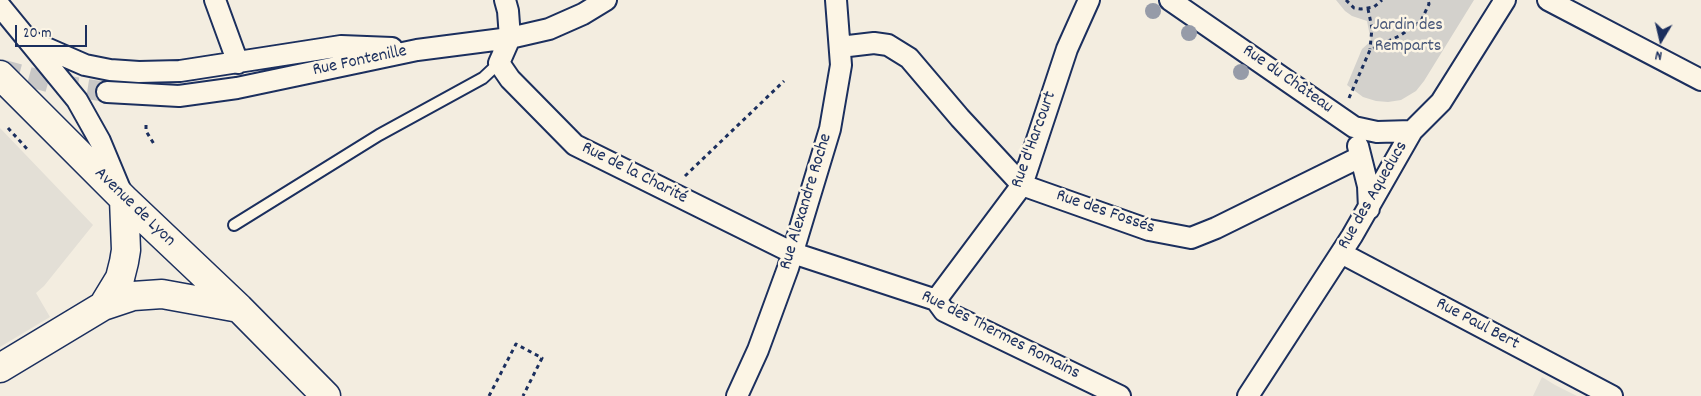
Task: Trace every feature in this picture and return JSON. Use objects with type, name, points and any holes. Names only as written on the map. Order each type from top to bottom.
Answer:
[{"type":"main road","name":"Avenue de Lyon","points":[[0,75],[124,199],[239,308],[326,396]]},
{"type":"main road","points":[[103,306],[120,278],[124,262],[126,250],[124,199]]},
{"type":"main road","points":[[0,368],[103,306],[133,296],[162,294],[239,308]]},
{"type":"main road","name":"Avenue de Lyon","points":[[271,340],[338,396]]},
{"type":"street","points":[[215,0],[238,63]]},
{"type":"street","points":[[499,63],[510,38],[508,11],[505,0]]},
{"type":"street","name":"Rue Fontenille","points":[[107,92],[180,96],[236,88],[417,50],[510,38],[549,29],[583,14],[606,0]]},
{"type":"street","name":"Rue Alexandre Roche","points":[[737,396],[758,350],[793,254],[830,129],[841,65],[836,0]]},
{"type":"street","name":"Rue d'Harcourt","points":[[936,300],[1022,185],[1067,49],[1089,0]]},
{"type":"street","name":"Rue du Château","points":[[1170,0],[1346,122],[1377,132],[1412,131]]},
{"type":"street","name":"Rue des Aqueducs","points":[[1248,396],[1369,209],[1412,131],[1441,102],[1505,0]]},
{"type":"street","points":[[1548,0],[1701,80]]},
{"type":"street","points":[[0,6],[77,100],[100,141],[124,199]]},
{"type":"street","points":[[30,41],[85,65],[110,70],[139,72],[180,71],[341,46],[417,50]]},
{"type":"street","name":"Rue des Fossés","points":[[840,46],[874,43],[888,45],[909,58],[960,118],[1022,185],[1150,230],[1190,238],[1216,228],[1360,157]]},
{"type":"street","name":"Rue de la Charité","points":[[499,63],[510,79],[575,145],[793,254]]},
{"type":"street","points":[[1346,122],[1360,157],[1368,186],[1369,209]]},
{"type":"street","name":"Rue Paul Bert","points":[[1341,253],[1612,396]]},
{"type":"street","name":"Rue des Thermes Romains","points":[[793,254],[936,300],[944,311],[1120,396]]},
{"type":"lane","points":[[234,225],[379,135],[483,78],[499,63]]},
{"type":"path","points":[[1346,0],[1354,8],[1368,9],[1374,7],[1382,0]]},
{"type":"path","points":[[1370,50],[1401,35],[1421,21],[1429,4],[1428,0]]},
{"type":"path","points":[[1346,122],[1352,92],[1370,50],[1372,28],[1368,9]]},
{"type":"path","points":[[669,192],[784,81]]},
{"type":"path","points":[[146,125],[146,131],[154,144]]},
{"type":"path","points":[[8,128],[28,150]]},
{"type":"path","points":[[489,396],[516,344],[542,358],[522,396]]},
{"type":"shaded area","points":[[0,128],[93,225],[44,286],[36,293],[50,317],[0,347]]},
{"type":"shaded area","points":[[1542,377],[1555,385],[1577,396],[1533,396]]},
{"type":"green space","name":"Jardin des Remparts","points":[[1336,0],[1474,0],[1416,91],[1401,100],[1388,102],[1363,97],[1347,85],[1362,49],[1371,41],[1367,21],[1352,16]]},
{"type":"tunnel","points":[[0,69],[55,84],[107,92]]}]
